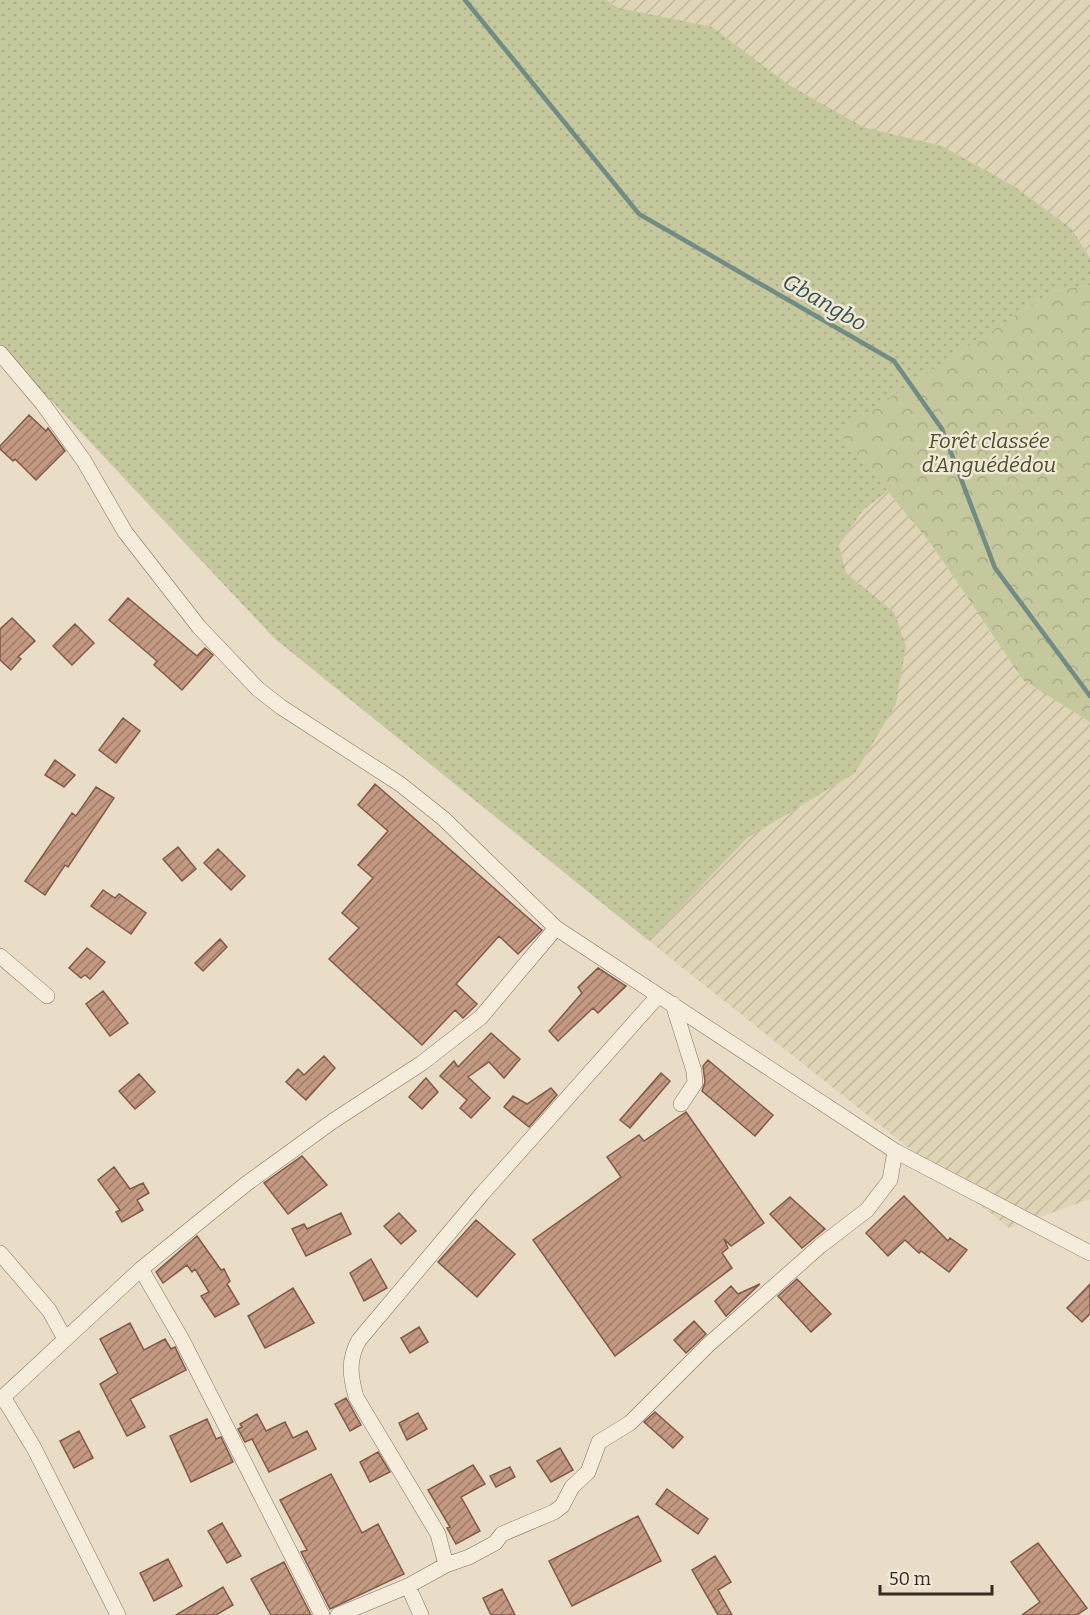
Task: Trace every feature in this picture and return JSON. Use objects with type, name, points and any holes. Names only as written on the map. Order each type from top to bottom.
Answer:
[{"type":"street","points":[[0,353],[44,404],[84,461],[132,540],[199,627],[258,689],[281,707],[400,784],[444,819],[556,928],[895,1151],[1090,1253]]},
{"type":"street","points":[[118,1615],[34,1448],[1,1398],[141,1269],[246,1184],[333,1120],[422,1062],[481,1017],[556,928]]},
{"type":"street","points":[[0,956],[47,996]]},
{"type":"street","points":[[446,1564],[438,1534],[356,1397],[350,1376],[350,1356],[359,1340],[466,1212],[658,996]]},
{"type":"street","points":[[673,1004],[694,1071],[695,1083],[681,1104]]},
{"type":"street","points":[[338,1615],[408,1586],[446,1564],[483,1550],[495,1543],[502,1534],[554,1512],[562,1506],[572,1487],[588,1472],[599,1443],[630,1423],[708,1345],[820,1246],[867,1210],[890,1180],[895,1151]]},
{"type":"street","points":[[0,1253],[49,1310],[65,1339]]},
{"type":"street","points":[[141,1269],[181,1338],[322,1615]]},
{"type":"street","points":[[408,1586],[422,1615]]},
{"type":"shaded area","points":[[606,0],[1090,0],[1090,258],[1072,229],[1014,186],[942,146],[863,127],[660,17],[619,8]]},
{"type":"shaded area","points":[[888,491],[932,545],[1023,680],[1090,722],[1090,1199],[1009,1228],[649,941],[746,839],[779,818],[894,612],[846,573],[839,545],[863,510]]},
{"type":"green space","points":[[0,0],[606,0],[619,8],[712,27],[789,85],[863,127],[942,146],[1014,186],[1072,229],[1090,258],[1090,285],[1053,291],[839,431],[888,491],[863,510],[839,545],[846,573],[894,612],[906,646],[896,704],[855,773],[746,839],[649,941],[274,638],[0,346]]},
{"type":"green space","name":"Forêt classée d’Anguédédou","points":[[1090,285],[1090,722],[1023,680],[932,545],[838,431],[1053,291]]},
{"type":"building","points":[[29,415],[46,431],[48,428],[65,451],[36,480],[15,459],[13,461],[0,449],[0,446]]},
{"type":"building","points":[[128,598],[197,656],[205,648],[213,655],[182,690],[154,665],[157,661],[109,620]]},
{"type":"building","points":[[12,618],[35,641],[18,657],[21,659],[11,670],[0,660],[0,629]]},
{"type":"building","points":[[75,624],[94,643],[72,665],[53,646]]},
{"type":"building","points":[[123,718],[140,731],[116,763],[99,750]]},
{"type":"building","points":[[55,760],[75,775],[64,787],[45,775]]},
{"type":"building","points":[[375,784],[542,930],[518,954],[499,936],[456,984],[477,1004],[463,1018],[455,1010],[422,1045],[329,959],[359,928],[342,913],[373,878],[358,865],[388,831],[358,805]]},
{"type":"building","points":[[96,787],[114,798],[68,867],[65,865],[45,895],[25,881],[72,813],[76,816]]},
{"type":"building","points":[[178,847],[196,869],[182,881],[163,859]]},
{"type":"building","points":[[218,849],[245,876],[231,890],[204,863]]},
{"type":"building","points":[[103,890],[115,898],[119,894],[146,913],[131,934],[91,906]]},
{"type":"building","points":[[220,939],[227,947],[203,971],[195,963]]},
{"type":"building","points":[[87,948],[105,962],[90,979],[85,975],[81,978],[69,968]]},
{"type":"building","points":[[598,968],[626,986],[598,1013],[593,1008],[558,1041],[549,1031],[582,993],[578,987]]},
{"type":"building","points":[[103,991],[128,1023],[110,1036],[86,1004]]},
{"type":"building","points":[[491,1033],[520,1059],[504,1078],[489,1062],[468,1077],[490,1098],[471,1118],[460,1108],[467,1100],[440,1076],[454,1061],[458,1067]]},
{"type":"building","points":[[324,1056],[335,1068],[306,1100],[286,1082],[298,1069],[304,1075]]},
{"type":"building","points":[[708,1060],[773,1115],[755,1136],[702,1091],[705,1082],[703,1066]]},
{"type":"building","points":[[661,1073],[670,1081],[630,1128],[620,1120]]},
{"type":"building","points":[[139,1074],[155,1092],[135,1109],[119,1091]]},
{"type":"building","points":[[426,1078],[438,1092],[422,1109],[409,1097]]},
{"type":"building","points":[[551,1088],[557,1095],[529,1127],[504,1107],[513,1096],[527,1104]]},
{"type":"building","points":[[686,1112],[764,1223],[731,1246],[724,1239],[728,1248],[722,1253],[732,1268],[615,1356],[533,1240],[621,1177],[607,1157],[639,1135],[644,1141]]},
{"type":"building","points":[[302,1156],[327,1185],[288,1214],[264,1183]]},
{"type":"building","points":[[114,1167],[130,1189],[143,1183],[149,1193],[137,1200],[143,1210],[122,1222],[116,1212],[120,1210],[98,1180]]},
{"type":"building","points":[[904,1196],[948,1241],[950,1238],[967,1250],[949,1272],[921,1251],[919,1253],[905,1240],[888,1256],[866,1233]]},
{"type":"building","points":[[790,1197],[825,1229],[802,1248],[770,1214]]},
{"type":"building","points":[[341,1213],[351,1234],[306,1256],[292,1229],[304,1224],[307,1229]]},
{"type":"building","points":[[399,1213],[416,1231],[401,1244],[384,1226]]},
{"type":"building","points":[[476,1220],[515,1254],[477,1297],[438,1262]]},
{"type":"building","points":[[197,1236],[221,1270],[224,1269],[230,1281],[227,1284],[239,1304],[215,1317],[201,1296],[209,1292],[195,1269],[192,1272],[187,1265],[163,1283],[156,1272]]},
{"type":"building","points":[[371,1259],[387,1288],[364,1301],[350,1273]]},
{"type":"building","points":[[797,1279],[831,1314],[811,1332],[778,1296]]},
{"type":"building","points":[[760,1284],[726,1316],[715,1301],[731,1286],[738,1294]]},
{"type":"building","points":[[1090,1284],[1090,1314],[1082,1322],[1067,1308]]},
{"type":"building","points":[[293,1288],[314,1323],[265,1348],[248,1316]]},
{"type":"building","points":[[694,1321],[706,1334],[686,1353],[674,1340]]},
{"type":"building","points":[[130,1323],[144,1350],[165,1339],[171,1349],[175,1347],[186,1370],[130,1399],[145,1427],[127,1436],[100,1384],[118,1373],[100,1339]]},
{"type":"building","points":[[419,1327],[428,1342],[410,1353],[401,1338]]},
{"type":"building","points":[[346,1398],[361,1425],[350,1431],[335,1404]]},
{"type":"building","points":[[655,1412],[683,1437],[673,1448],[644,1422]]},
{"type":"building","points":[[418,1413],[427,1429],[407,1440],[399,1423]]},
{"type":"building","points":[[257,1414],[266,1431],[285,1422],[293,1438],[307,1431],[316,1449],[269,1472],[252,1439],[245,1442],[238,1429],[242,1427],[240,1424]]},
{"type":"building","points":[[207,1419],[216,1439],[221,1437],[233,1462],[191,1482],[170,1436]]},
{"type":"building","points":[[79,1431],[93,1458],[74,1468],[60,1441]]},
{"type":"building","points":[[560,1448],[573,1470],[551,1482],[537,1461]]},
{"type":"building","points":[[378,1452],[390,1472],[370,1482],[360,1462]]},
{"type":"building","points":[[473,1465],[485,1484],[461,1497],[480,1531],[456,1544],[447,1528],[450,1527],[428,1490]]},
{"type":"building","points":[[510,1467],[515,1477],[496,1487],[490,1476]]},
{"type":"building","points":[[331,1474],[362,1533],[378,1524],[404,1574],[330,1609],[301,1552],[307,1550],[280,1500]]},
{"type":"building","points":[[667,1489],[708,1519],[698,1534],[656,1504]]},
{"type":"building","points":[[638,1516],[661,1561],[572,1606],[549,1561]]},
{"type":"building","points":[[222,1523],[241,1556],[227,1563],[208,1531]]},
{"type":"building","points":[[1038,1543],[1087,1608],[1077,1615],[1022,1615],[1040,1602],[1011,1562]]},
{"type":"building","points":[[715,1556],[731,1582],[718,1590],[732,1615],[718,1615],[692,1570]]},
{"type":"building","points":[[168,1559],[182,1586],[154,1601],[140,1573]]},
{"type":"building","points":[[284,1562],[311,1615],[271,1615],[251,1579]]},
{"type":"building","points":[[223,1587],[233,1605],[216,1615],[176,1615]]},
{"type":"building","points":[[502,1589],[515,1615],[491,1615],[483,1598]]},
{"type":"waterway","name":"Gbangbo","points":[[465,0],[639,214],[894,361],[942,429],[995,568],[1090,696]]}]
